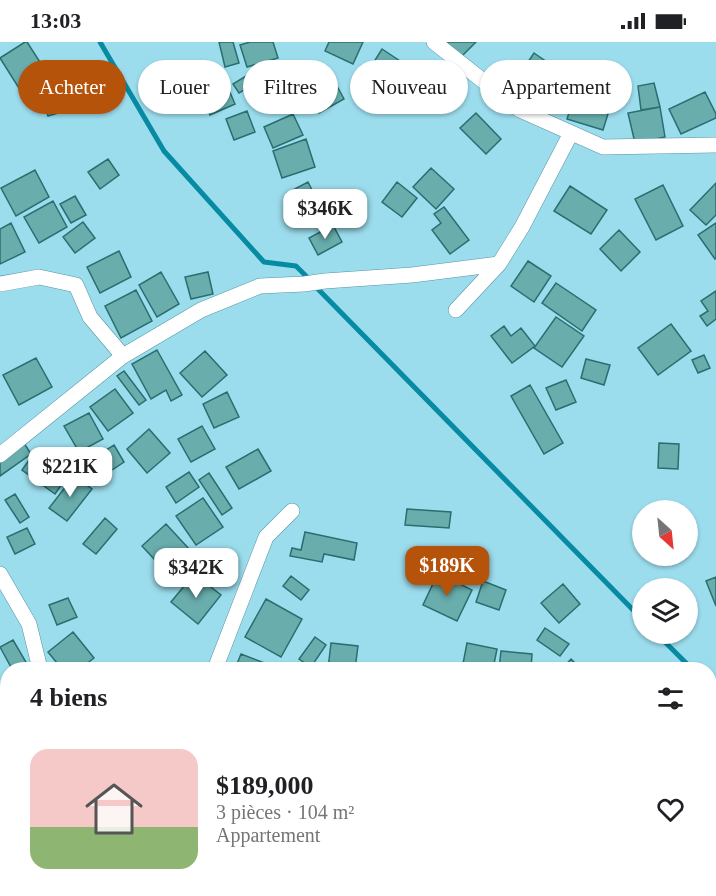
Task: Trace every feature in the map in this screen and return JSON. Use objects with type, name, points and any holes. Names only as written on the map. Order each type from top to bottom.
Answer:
[{"type":"street","points":[[434,42],[520,110],[603,147],[716,145]]},
{"type":"street","points":[[456,310],[499,264],[522,227],[571,133]]},
{"type":"street","points":[[0,455],[123,356],[201,310],[260,286],[412,275],[499,264]]},
{"type":"street","points":[[0,284],[39,277],[76,285],[90,317],[123,356]]},
{"type":"street","points":[[217,662],[266,537],[292,511]]},
{"type":"street","points":[[0,575],[29,624],[38,662]]},
{"type":"building","points":[[27,42],[39,60],[18,60],[18,87],[0,58]]},
{"type":"building","points":[[219,42],[233,42],[239,63],[231,65],[231,60],[223,60]]},
{"type":"building","points":[[250,42],[273,42],[278,58],[245,60],[240,45]]},
{"type":"building","points":[[329,42],[363,42],[355,60],[350,60],[350,63],[325,51]]},
{"type":"building","points":[[446,42],[476,42],[461,57]]},
{"type":"building","points":[[382,49],[398,60],[375,60]]},
{"type":"building","points":[[534,53],[544,60],[529,60]]},
{"type":"building","points":[[243,78],[243,91],[239,93],[233,84]]},
{"type":"building","points":[[654,83],[660,107],[641,110],[638,86]]},
{"type":"building","points":[[338,88],[344,99],[338,102]]},
{"type":"building","points":[[705,92],[716,118],[681,134],[669,109]]},
{"type":"building","points":[[660,107],[665,137],[635,143],[628,114]]},
{"type":"building","points":[[243,113],[248,114],[255,132],[234,140],[226,119]]},
{"type":"building","points":[[476,113],[501,139],[486,154],[460,128]]},
{"type":"building","points":[[293,114],[303,135],[273,148],[264,127]]},
{"type":"building","points":[[569,114],[608,114],[603,130],[567,119]]},
{"type":"building","points":[[306,139],[315,167],[282,178],[273,151]]},
{"type":"building","points":[[108,159],[119,175],[100,189],[88,172]]},
{"type":"building","points":[[431,168],[454,189],[436,209],[413,187]]},
{"type":"building","points":[[35,170],[49,197],[16,216],[1,188]]},
{"type":"building","points":[[308,182],[319,204],[297,214],[287,193]]},
{"type":"building","points":[[397,182],[417,198],[402,217],[382,202]]},
{"type":"building","points":[[716,183],[716,215],[706,225],[690,210]]},
{"type":"building","points":[[663,185],[683,226],[656,240],[635,199]]},
{"type":"building","points":[[570,186],[607,210],[591,234],[554,211]]},
{"type":"building","points":[[75,196],[86,215],[71,223],[60,204]]},
{"type":"building","points":[[53,201],[67,227],[39,243],[24,217]]},
{"type":"building","points":[[444,207],[469,240],[450,254],[432,230],[441,223],[434,214]]},
{"type":"building","points":[[83,222],[95,238],[75,253],[63,237]]},
{"type":"building","points":[[11,223],[25,252],[0,264],[0,229]]},
{"type":"building","points":[[716,223],[716,258],[715,259],[698,235]]},
{"type":"building","points":[[333,225],[342,242],[318,255],[309,238]]},
{"type":"building","points":[[619,230],[640,252],[621,271],[600,249]]},
{"type":"building","points":[[119,251],[131,277],[100,293],[87,267]]},
{"type":"building","points":[[528,261],[551,276],[534,302],[511,286]]},
{"type":"building","points":[[161,272],[179,304],[157,317],[139,285]]},
{"type":"building","points":[[208,272],[213,294],[191,299],[185,277]]},
{"type":"building","points":[[556,283],[596,310],[582,331],[542,303]]},
{"type":"building","points":[[136,290],[152,321],[121,338],[105,306]]},
{"type":"building","points":[[716,291],[716,319],[707,326],[700,316],[708,311],[701,301]]},
{"type":"building","points":[[556,317],[584,336],[562,367],[534,348]]},
{"type":"building","points":[[671,324],[691,351],[658,375],[638,348]]},
{"type":"building","points":[[504,326],[511,336],[521,328],[535,346],[512,363],[491,336]]},
{"type":"building","points":[[157,350],[182,395],[171,401],[166,390],[151,399],[132,364]]},
{"type":"building","points":[[205,351],[227,375],[202,397],[180,373]]},
{"type":"building","points":[[704,355],[710,368],[698,373],[692,360]]},
{"type":"building","points":[[36,358],[52,387],[19,405],[3,375]]},
{"type":"building","points":[[586,359],[610,365],[604,385],[581,378]]},
{"type":"building","points":[[124,371],[146,400],[139,405],[117,376]]},
{"type":"building","points":[[566,380],[576,402],[556,410],[546,388]]},
{"type":"building","points":[[530,385],[563,443],[544,454],[511,396]]},
{"type":"building","points":[[115,389],[133,413],[108,431],[90,407]]},
{"type":"building","points":[[227,392],[239,417],[214,428],[203,404]]},
{"type":"building","points":[[89,413],[103,439],[79,452],[64,426]]},
{"type":"building","points":[[202,426],[215,449],[191,462],[178,439]]},
{"type":"building","points":[[149,429],[170,453],[147,473],[127,449]]},
{"type":"building","points":[[24,443],[31,454],[0,476],[0,461]]},
{"type":"building","points":[[659,443],[679,444],[678,469],[658,468]]},
{"type":"building","points":[[114,445],[124,462],[106,474],[95,457]]},
{"type":"building","points":[[258,449],[271,471],[239,489],[226,467]]},
{"type":"building","points":[[36,450],[69,474],[55,494],[22,470]]},
{"type":"building","points":[[189,472],[199,487],[176,503],[166,487]]},
{"type":"building","points":[[209,473],[232,508],[222,515],[199,480]]},
{"type":"building","points":[[74,476],[92,489],[67,521],[49,508]]},
{"type":"building","points":[[15,494],[29,517],[20,523],[5,500]]},
{"type":"building","points":[[203,498],[223,527],[196,545],[176,516]]},
{"type":"building","points":[[407,509],[451,512],[449,528],[405,525]]},
{"type":"building","points":[[105,518],[117,529],[96,554],[83,544]]},
{"type":"building","points":[[166,524],[191,551],[167,573],[142,546]]},
{"type":"building","points":[[27,528],[35,544],[15,554],[7,537]]},
{"type":"building","points":[[305,532],[357,543],[354,560],[324,554],[322,562],[290,556],[292,548],[301,550]]},
{"type":"building","points":[[438,573],[472,590],[457,621],[423,605]]},
{"type":"building","points":[[194,574],[221,595],[198,624],[171,602]]},
{"type":"building","points":[[291,576],[309,590],[301,600],[283,586]]},
{"type":"building","points":[[716,577],[716,606],[706,581]]},
{"type":"building","points":[[483,581],[506,590],[499,610],[476,602]]},
{"type":"building","points":[[563,584],[580,604],[559,623],[541,603]]},
{"type":"building","points":[[68,598],[77,617],[57,625],[49,605]]},
{"type":"building","points":[[266,599],[302,619],[281,657],[245,637]]},
{"type":"building","points":[[545,628],[569,644],[560,656],[537,640]]},
{"type":"building","points":[[73,632],[94,658],[89,662],[56,662],[48,652]]},
{"type":"building","points":[[315,637],[326,645],[314,662],[304,662],[299,659]]},
{"type":"building","points":[[13,640],[26,662],[8,662],[0,647]]},
{"type":"building","points":[[331,643],[358,646],[356,662],[329,662]]},
{"type":"building","points":[[467,643],[497,649],[494,662],[463,662]]},
{"type":"building","points":[[501,651],[532,654],[531,662],[500,662]]},
{"type":"building","points":[[241,654],[262,662],[238,662]]},
{"type":"waterway","points":[[100,42],[164,151],[264,262],[296,266],[309,279]]},
{"type":"waterway","points":[[315,286],[632,609]]},
{"type":"waterway","points":[[667,644],[685,662]]}]
